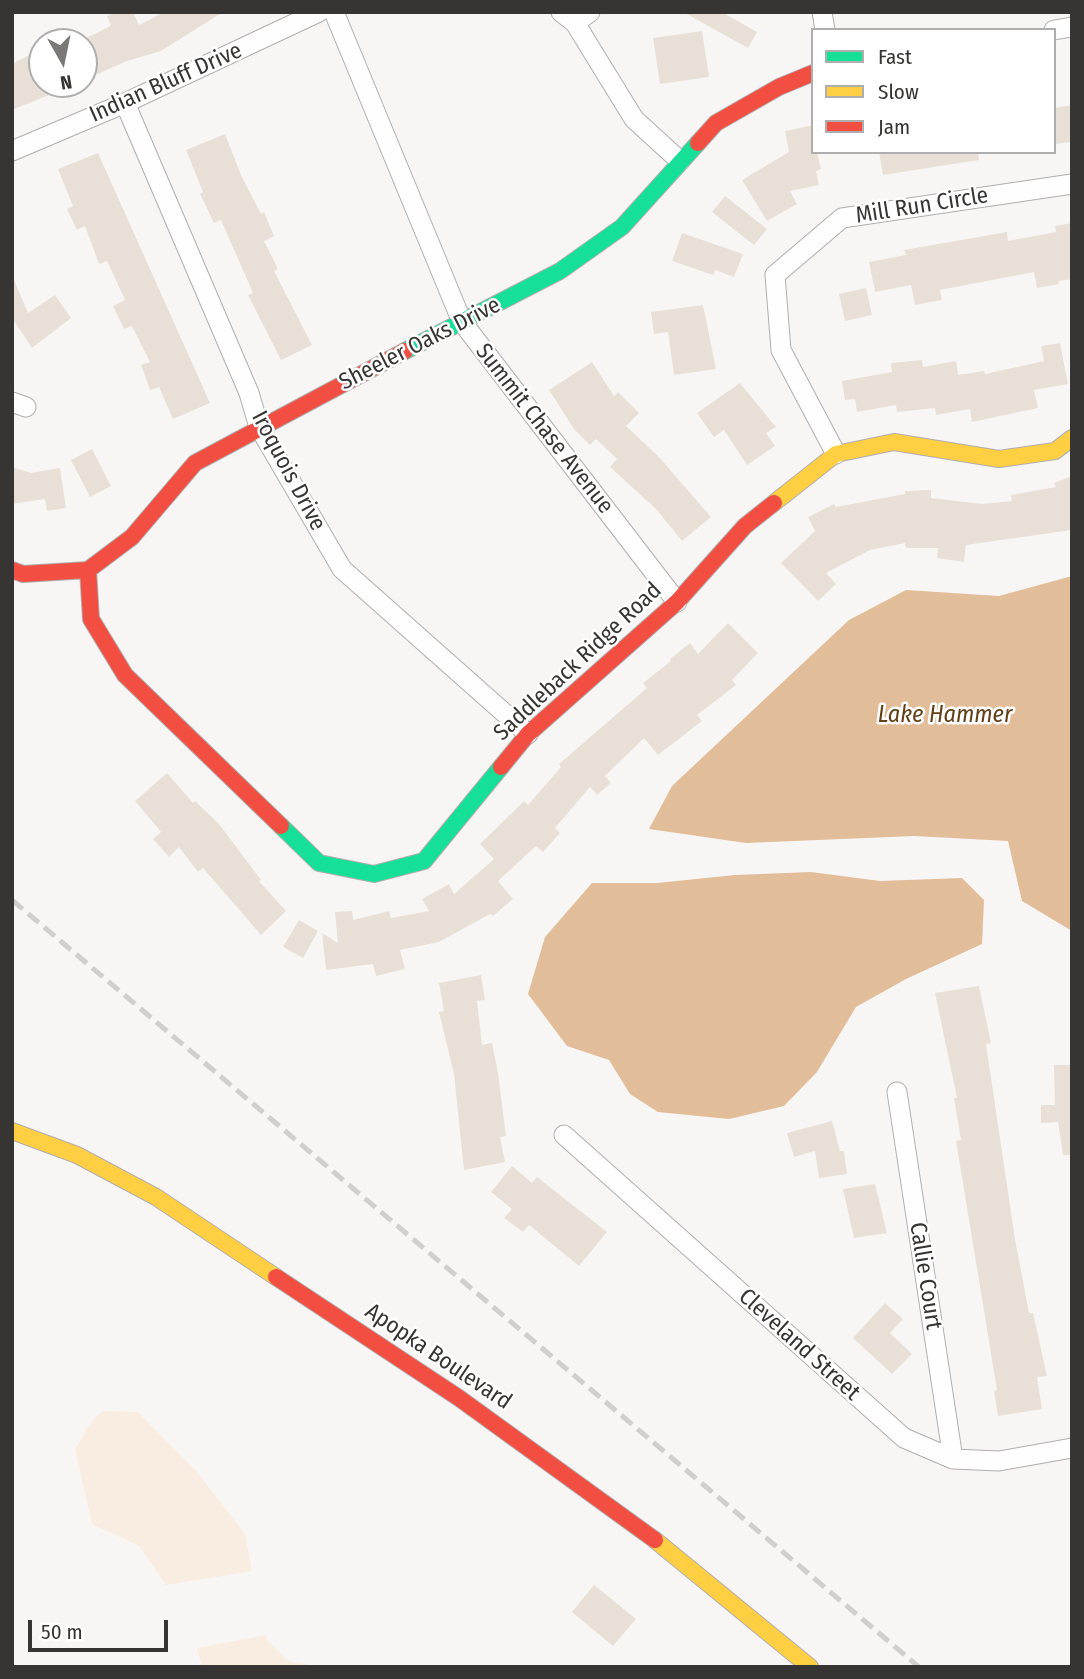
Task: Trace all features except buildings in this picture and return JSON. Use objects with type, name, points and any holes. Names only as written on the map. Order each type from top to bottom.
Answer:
[{"type":"street","name":"Indian Bluff Drive","points":[[12,151],[125,103],[319,12]]},
{"type":"street","name":"Summit Chase Avenue","points":[[334,12],[462,322],[677,602]]},
{"type":"street","points":[[575,16],[634,118],[680,161]]},
{"type":"street","name":"Sheeler Oaks Drive","points":[[88,570],[132,537],[195,463],[259,427],[561,271],[622,227],[716,122],[779,87],[811,74]]},
{"type":"street","name":"Iroquois Drive","points":[[125,103],[249,393],[259,427],[342,569],[528,734]]},
{"type":"street","name":"Mill Run Circle","points":[[836,454],[781,350],[775,275],[842,218],[1072,184]]},
{"type":"street","name":"Saddleback Ridge Road","points":[[88,570],[91,619],[125,675],[319,863],[374,874],[424,861],[528,734],[677,602],[745,526],[836,454],[894,442],[999,459],[1055,451],[1072,438]]},
{"type":"street","points":[[12,570],[23,574],[88,570]]},
{"type":"street","name":"Callie Court","points":[[897,1092],[953,1459]]},
{"type":"street","name":"Apopka Boulevard","points":[[12,1131],[77,1156],[156,1197],[459,1398],[622,1512],[810,1667]]},
{"type":"street","name":"Cleveland Street","points":[[564,1135],[904,1438],[953,1459],[999,1461],[1072,1448]]},
{"type":"shaded area","points":[[102,1411],[138,1412],[197,1472],[245,1534],[252,1571],[166,1585],[139,1546],[92,1524],[75,1450],[88,1426]]},
{"type":"shaded area","points":[[266,1635],[267,1640],[288,1661],[321,1667],[202,1667],[197,1648]]},
{"type":"water","name":"Lake Hammer","points":[[1072,576],[1072,931],[1022,901],[1008,841],[914,836],[746,843],[649,829],[672,786],[849,620],[906,590],[999,596]]},
{"type":"water","points":[[811,872],[880,881],[962,878],[984,900],[982,944],[906,979],[856,1007],[817,1072],[784,1106],[729,1119],[658,1112],[630,1094],[609,1060],[567,1046],[528,994],[545,937],[592,883],[657,883],[735,875]]},
{"type":"railway","points":[[12,900],[919,1667]]},
{"type":"traffic: fast","points":[[405,351],[560,271],[622,227],[698,143]]},
{"type":"traffic: fast","points":[[281,826],[319,863],[374,874],[424,861],[501,767]]},
{"type":"traffic: slow","points":[[774,503],[836,454],[894,442],[999,459],[1055,451],[1072,438]]},
{"type":"traffic: slow","points":[[12,1131],[77,1155],[156,1197],[276,1277]]},
{"type":"traffic: slow","points":[[655,1540],[810,1667]]},
{"type":"traffic: jam","points":[[698,143],[716,123],[779,87],[811,74]]},
{"type":"traffic: jam","points":[[12,570],[23,574],[88,570],[132,537],[195,463],[405,351]]},
{"type":"traffic: jam","points":[[501,767],[528,734],[677,602],[745,526],[774,503]]},
{"type":"traffic: jam","points":[[88,570],[91,619],[125,675],[281,826]]},
{"type":"traffic: jam","points":[[276,1277],[459,1398],[655,1540]]}]
